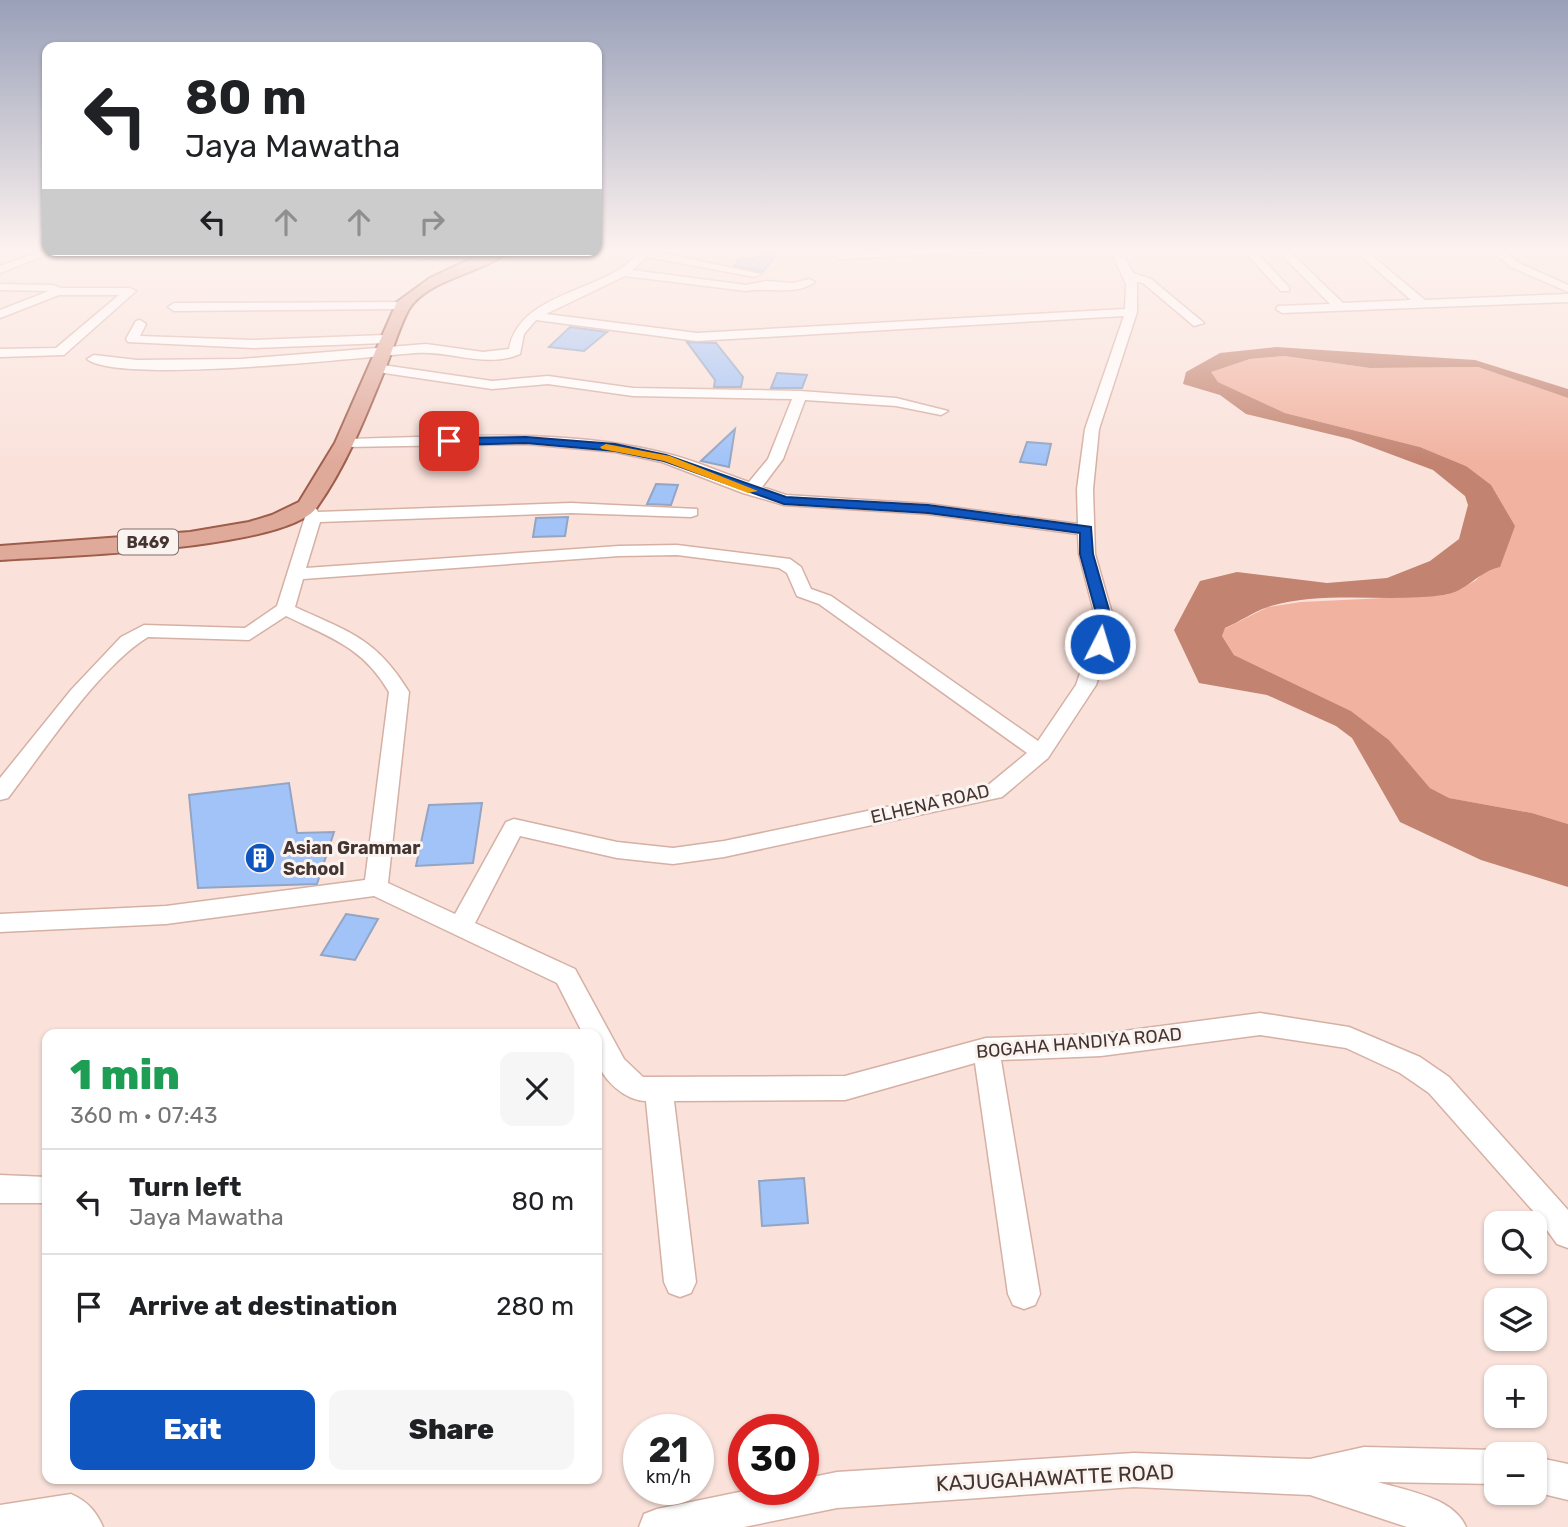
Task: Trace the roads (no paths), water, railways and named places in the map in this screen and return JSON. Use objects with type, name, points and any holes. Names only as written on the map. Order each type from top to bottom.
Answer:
[{"type":"main road","points":[[310,512],[345,443],[396,320]]},
{"type":"main road","name":"B469","points":[[0,553],[190,539],[310,512]]},
{"type":"street","points":[[0,353],[59,352],[96,320]]},
{"type":"street","points":[[94,359],[115,364],[192,365],[287,361],[442,348],[492,357],[515,351],[518,333],[529,320]]},
{"type":"street","points":[[559,320],[697,337],[987,320]]},
{"type":"street","points":[[587,325],[593,320]]},
{"type":"street","name":"ELHENA ROAD","points":[[462,924],[514,827],[617,850],[673,856],[723,849],[994,792],[1041,753],[1087,685],[1106,624],[1087,554],[1085,489],[1092,429],[1127,320]]},
{"type":"street","points":[[1195,320],[1198,323]]},
{"type":"street","points":[[140,324],[132,339],[381,353],[492,385],[548,380],[660,394],[800,395],[896,402],[941,411]]},
{"type":"street","points":[[749,490],[760,483],[781,451],[800,395]]},
{"type":"street","points":[[345,443],[526,440],[615,448],[666,458],[749,490],[784,500],[928,509],[1086,530]]},
{"type":"street","points":[[0,793],[78,694],[128,641],[144,631],[249,634],[285,608],[298,574],[310,512],[571,508],[691,513]]},
{"type":"street","points":[[298,574],[619,551],[677,550],[785,563],[795,571],[803,592],[825,600],[1041,753]]},
{"type":"street","points":[[0,922],[166,915],[276,898],[376,887],[399,692],[387,670],[355,639],[285,608]]},
{"type":"street","name":"BOGAHA HANDIYA ROAD","points":[[376,887],[462,924],[566,976],[588,1029]]},
{"type":"street","name":"BOGAHA HANDIYA ROAD","points":[[605,1069],[637,1089],[659,1091],[845,1088],[986,1049],[1101,1045],[1260,1024],[1349,1038],[1410,1065],[1439,1085],[1544,1202],[1568,1234]]},
{"type":"street","points":[[986,1049],[1024,1294]]},
{"type":"street","points":[[659,1091],[680,1282]]},
{"type":"street","points":[[0,1189],[42,1190]]},
{"type":"street","points":[[1310,1477],[1364,1464],[1484,1467]]},
{"type":"street","name":"KAJUGAHAWATTE ROAD","points":[[657,1527],[837,1490],[1134,1470],[1310,1477],[1437,1519],[1448,1527]]},
{"type":"street","points":[[1547,1478],[1568,1482]]},
{"type":"street","points":[[0,1523],[71,1511],[85,1527]]},
{"type":"place","name":"Asian Grammar School","points":[[260,858]]}]
